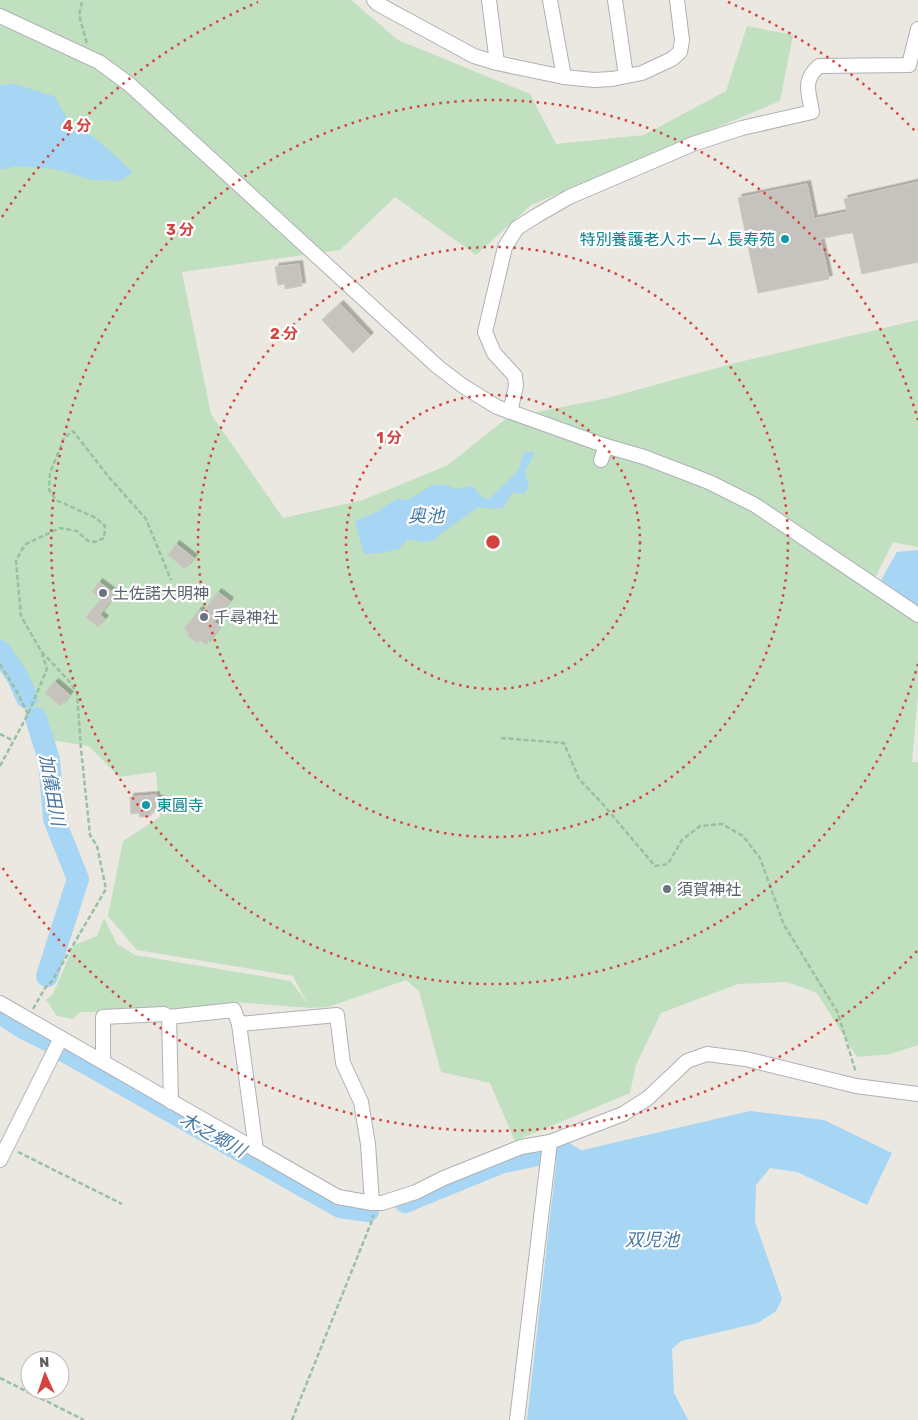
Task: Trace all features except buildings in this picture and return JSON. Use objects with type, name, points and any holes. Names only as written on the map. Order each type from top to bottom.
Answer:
[{"type":"street","points":[[489,0],[497,63]]},
{"type":"street","points":[[550,0],[564,77]]},
{"type":"street","points":[[615,0],[626,76]]},
{"type":"street","points":[[380,1],[474,56],[497,63],[564,77],[594,80],[612,79],[642,73],[672,59],[680,52],[682,40],[677,0]]},
{"type":"street","points":[[0,16],[99,62],[128,84],[438,367],[463,386],[497,407],[606,446],[644,457],[709,482],[755,506],[918,614]]},
{"type":"street","points":[[510,412],[516,386],[515,376],[494,353],[486,332],[504,247],[518,228],[569,197],[692,144],[742,128],[812,112],[807,83],[811,73],[819,66],[909,65],[918,29]]},
{"type":"street","points":[[601,460],[606,446]]},
{"type":"street","points":[[0,1003],[338,1197],[372,1203],[382,1203],[416,1192],[444,1178],[521,1147],[550,1142],[623,1114],[648,1098],[687,1061],[707,1054],[746,1058],[856,1086],[918,1094]]},
{"type":"street","points":[[103,1062],[103,1017],[164,1014],[169,1017],[234,1010],[239,1024],[256,1150]]},
{"type":"street","points":[[239,1024],[337,1014],[343,1063],[361,1102],[368,1144],[372,1203]]},
{"type":"street","points":[[169,1017],[172,1102]]},
{"type":"street","points":[[0,1160],[61,1038]]},
{"type":"street","points":[[517,1420],[550,1142]]},
{"type":"path","points":[[77,52],[88,45],[79,15],[82,2]]},
{"type":"path","points":[[0,766],[28,714],[47,669],[41,651],[22,616],[16,561],[26,544],[60,528],[77,531],[88,541],[95,542],[104,538],[105,526],[96,518],[56,500],[49,490],[50,473],[64,438],[73,431],[108,476],[146,519],[171,580]]},
{"type":"path","points":[[27,1019],[45,988],[52,981],[106,889],[97,846],[90,835],[77,693],[70,682],[41,651]]},
{"type":"path","points":[[0,664],[28,714]]},
{"type":"path","points":[[0,734],[13,741]]},
{"type":"path","points":[[502,738],[564,743],[579,779],[656,866],[668,864],[682,840],[700,826],[722,824],[742,836],[760,858],[784,926],[838,1013],[857,1075],[856,1086]]},
{"type":"path","points":[[7,1147],[122,1204]]},
{"type":"path","points":[[292,1420],[373,1218],[372,1203]]},
{"type":"path","points":[[0,1378],[84,1420]]},
{"type":"green space","points":[[0,0],[351,0],[398,40],[530,94],[556,144],[644,135],[726,91],[747,26],[793,35],[780,101],[531,205],[476,255],[395,197],[340,250],[182,272],[211,414],[283,518],[363,500],[448,465],[507,418],[607,398],[735,363],[918,320],[918,547],[893,542],[869,590],[918,623],[918,695],[912,762],[918,762],[918,1045],[891,1054],[857,1057],[817,993],[787,982],[738,984],[661,1013],[636,1065],[630,1093],[515,1141],[490,1083],[441,1072],[419,991],[406,980],[328,1007],[310,1008],[234,1002],[172,1010],[165,1008],[80,1012],[73,1019],[57,1016],[46,1000],[53,994],[74,945],[97,936],[104,918],[117,944],[135,955],[291,981],[307,1003],[293,976],[137,950],[108,916],[123,841],[160,817],[156,772],[119,777],[89,746],[50,740],[6,651],[0,643]]},
{"type":"water","points":[[14,84],[54,96],[70,123],[96,139],[133,173],[120,181],[92,180],[55,169],[16,166],[0,170],[0,85]]},
{"type":"water","name":"奥池","points":[[524,452],[535,452],[525,472],[529,487],[523,494],[513,492],[503,508],[479,507],[434,540],[423,542],[408,539],[399,549],[364,554],[355,521],[377,512],[396,499],[408,500],[432,485],[446,485],[456,489],[472,486],[482,497],[489,499],[518,471]]},
{"type":"water","points":[[918,550],[918,606],[881,580],[897,552]]},
{"type":"water","name":"双児池","points":[[750,1111],[824,1120],[892,1153],[867,1205],[797,1172],[770,1168],[756,1185],[755,1222],[782,1299],[776,1311],[758,1323],[681,1341],[672,1349],[674,1393],[688,1420],[527,1420],[557,1156]]},
{"type":"waterway","name":"加儀田川","points":[[0,651],[17,676],[27,698]]},
{"type":"waterway","name":"加儀田川","points":[[36,718],[49,760],[54,819],[78,879],[47,976]]},
{"type":"waterway","name":"木之郷川","points":[[0,1013],[25,1029],[52,1042]]},
{"type":"waterway","name":"木之郷川","points":[[62,1050],[340,1207],[368,1211]]},
{"type":"waterway","name":"木之郷川","points":[[561,1151],[573,1158]]},
{"type":"waterway","name":"木之郷川","points":[[405,1202],[500,1163],[537,1155]]},
{"type":"place","name":"特別養護老人ホーム 長寿苑","points":[[785,239]]},
{"type":"place","name":"土佐諾大明神","points":[[103,593]]},
{"type":"place","name":"千尋神社","points":[[204,617]]},
{"type":"place","name":"東圓寺","points":[[146,805]]},
{"type":"place","name":"須賀神社","points":[[667,889]]}]
